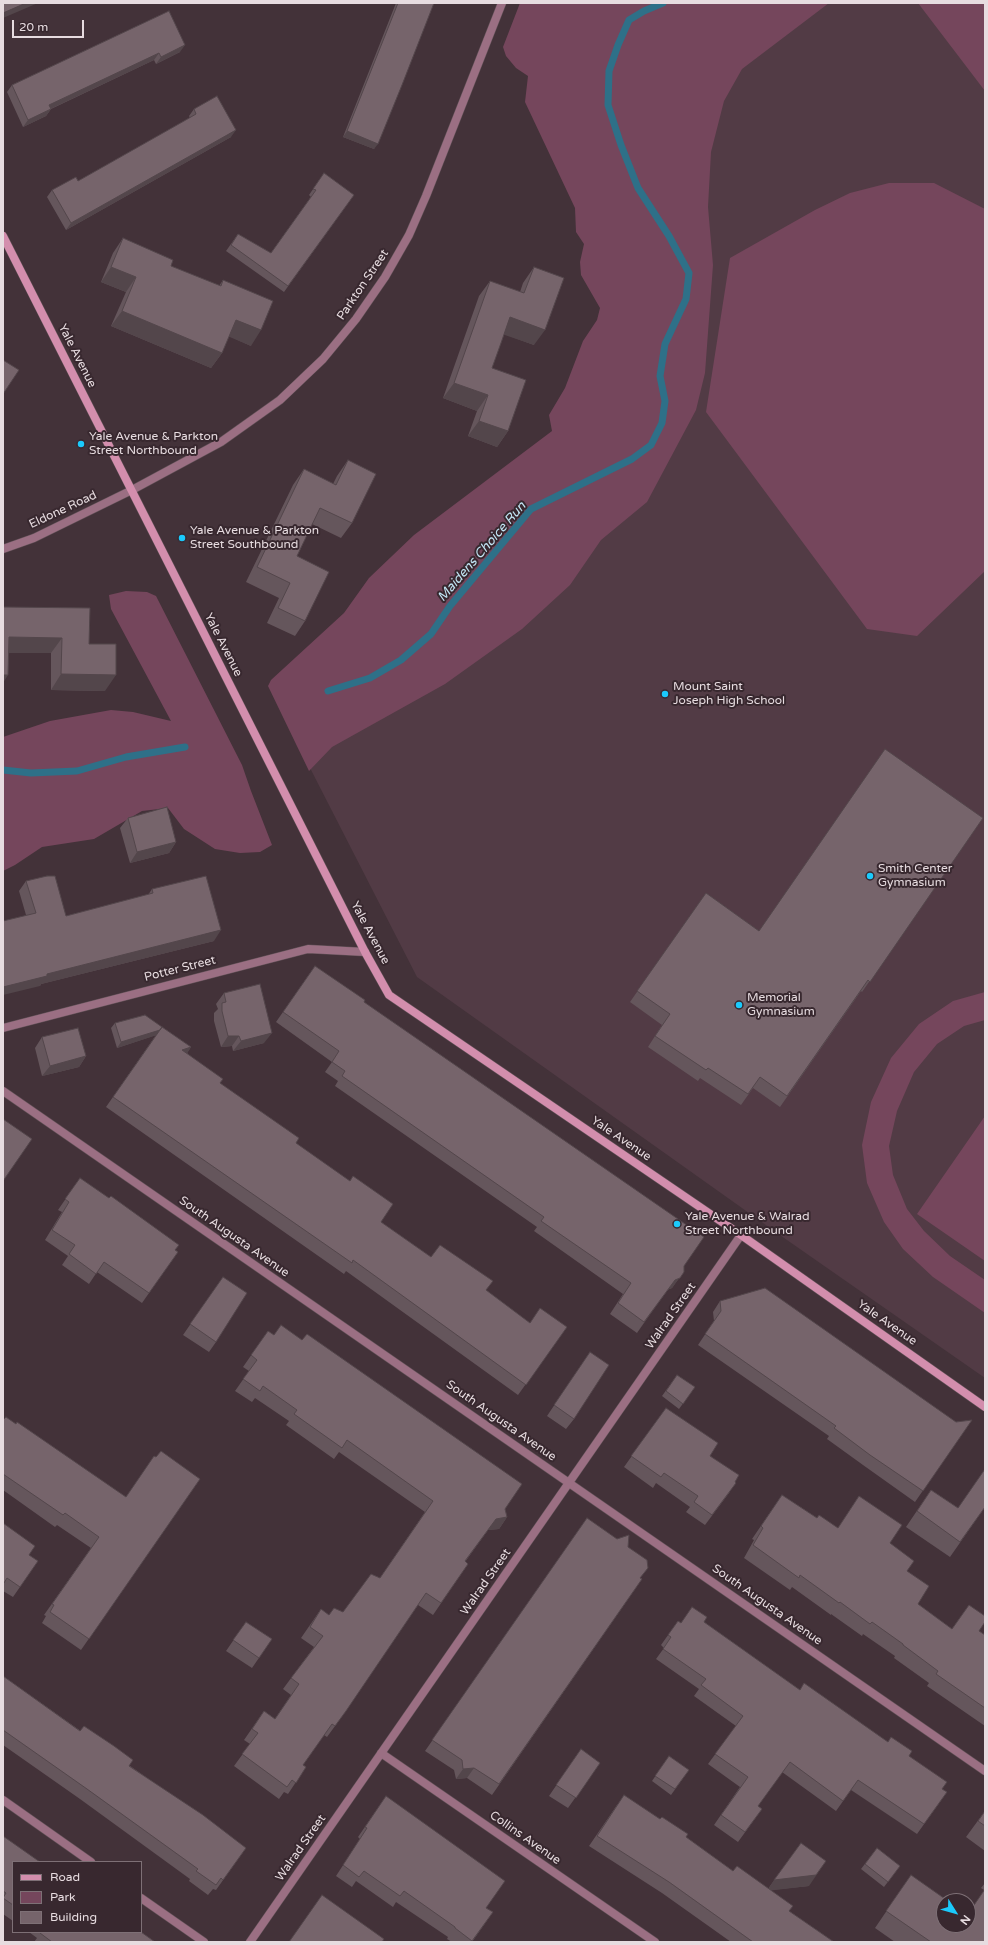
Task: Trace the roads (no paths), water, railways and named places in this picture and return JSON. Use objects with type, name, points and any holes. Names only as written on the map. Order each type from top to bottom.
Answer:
[{"type":"street","name":"Parkton Street","points":[[132,490],[221,442],[280,400],[323,359],[356,319],[385,277],[409,235],[426,196],[502,3]]},
{"type":"street","name":"Yale Avenue","points":[[3,236],[365,952],[389,995],[741,1235],[985,1407]]},
{"type":"street","name":"Eldone Road","points":[[3,548],[34,538],[132,490]]},
{"type":"street","name":"Potter Street","points":[[3,1028],[308,949],[365,952]]},
{"type":"street","name":"South Augusta Avenue","points":[[3,1091],[985,1771]]},
{"type":"street","name":"Walrad Street","points":[[250,1942],[741,1235]]},
{"type":"street","name":"Collins Avenue","points":[[381,1753],[654,1942]]},
{"type":"street","points":[[3,1800],[90,1861]]},
{"type":"street","points":[[142,1899],[204,1942]]},
{"type":"waterway","name":"Maidens Choice Run","points":[[328,691],[370,678],[401,660],[431,634],[450,606],[531,509],[632,459],[651,445],[662,423],[665,401],[660,376],[665,344],[686,299],[689,273],[669,236],[638,188],[621,145],[608,105],[609,71],[629,20],[644,11],[663,3]]},
{"type":"waterway","name":"Maidens Choice Run","points":[[3,770],[31,773],[77,771],[126,757],[185,747]]},
{"type":"place","name":"Yale Avenue & Parkton Street Northbound","points":[[81,444]]},
{"type":"place","name":"Yale Avenue & Parkton Street Southbound","points":[[182,538]]},
{"type":"place","name":"Mount Saint Joseph High School","points":[[665,694]]},
{"type":"place","name":"Smith Center Gymnasium","points":[[870,876]]},
{"type":"place","name":"Memorial Gymnasium","points":[[739,1005]]},
{"type":"place","name":"Yale Avenue & Walrad Street Northbound","points":[[677,1224]]}]
